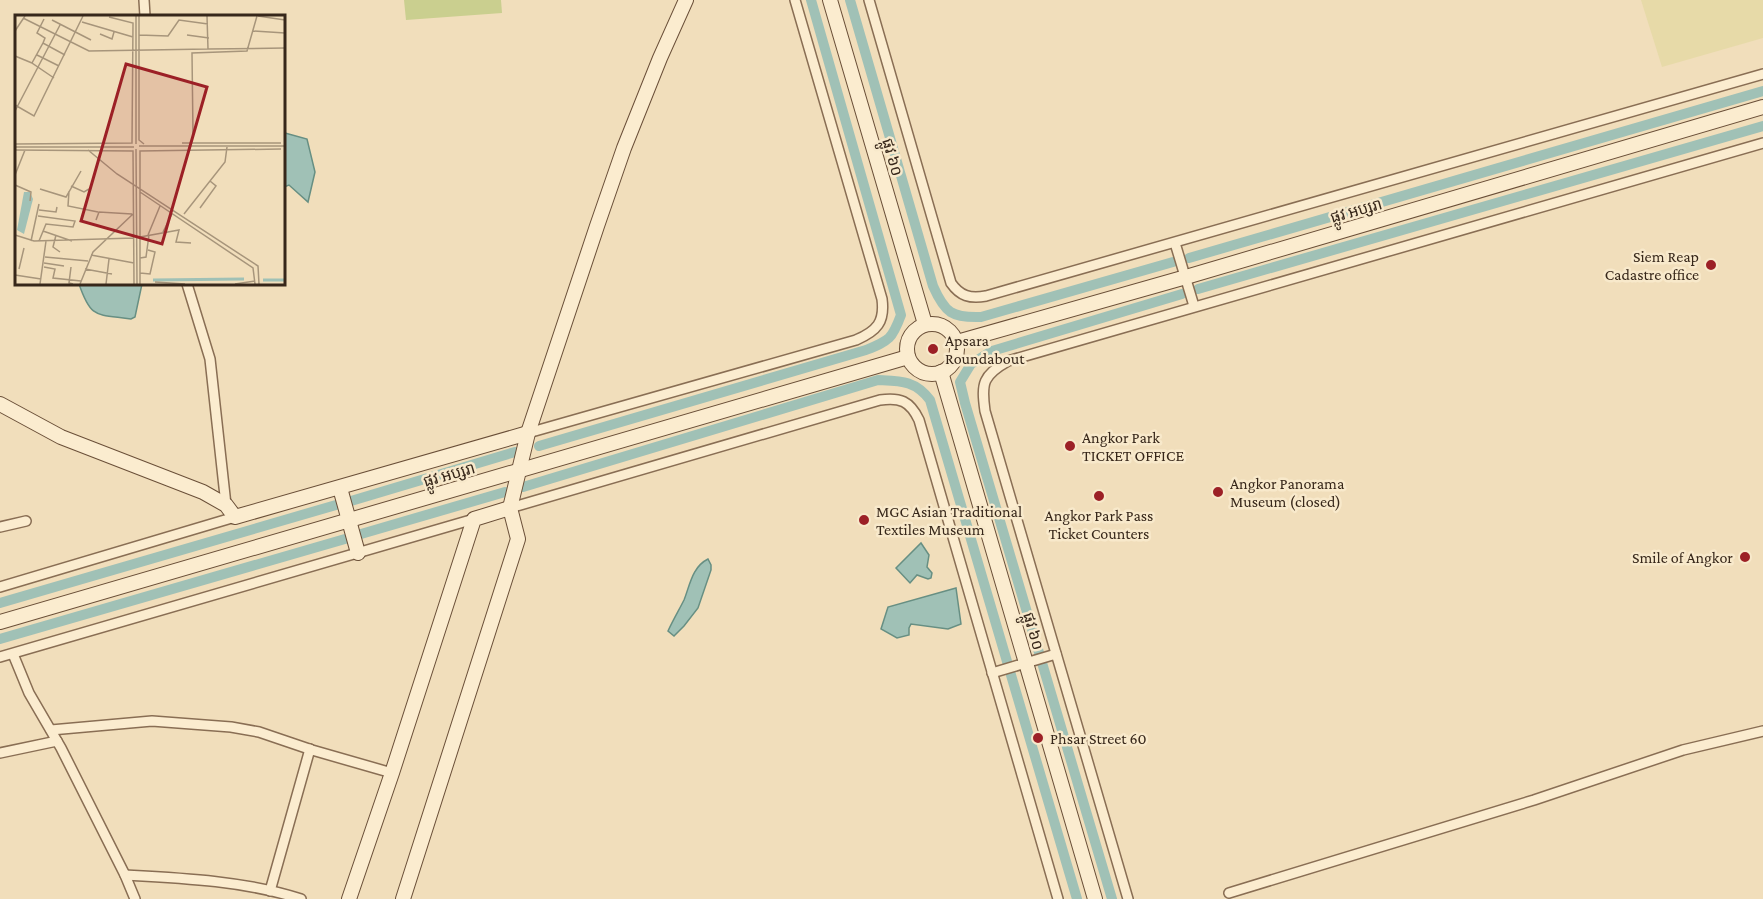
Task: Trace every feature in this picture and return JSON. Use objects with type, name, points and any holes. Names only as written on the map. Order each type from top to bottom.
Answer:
[{"type":"street","points":[[144,0],[146,15]]},
{"type":"street","points":[[403,899],[518,539],[510,508],[528,433],[620,159],[660,57],[686,0]]},
{"type":"street","points":[[0,587],[866,336],[879,324],[884,312],[882,299],[795,0]]},
{"type":"street","name":"ផ្លូវ ៦០","points":[[830,0],[925,324]]},
{"type":"street","points":[[868,0],[951,283],[956,290],[973,298],[986,297],[1763,74]]},
{"type":"street","name":"ផ្លូវ អប្សរា","points":[[957,342],[1763,107]]},
{"type":"street","points":[[1128,899],[1053,655],[985,411],[984,382],[994,369],[1008,361],[1194,306],[1763,143]]},
{"type":"street","points":[[1175,243],[1194,306]]},
{"type":"street","points":[[187,285],[210,359],[226,505]]},
{"type":"street","points":[[937,323],[944,326],[951,331],[957,342],[957,354],[954,361],[942,372],[924,373],[914,366],[908,357],[907,343],[910,336],[915,329],[925,324],[937,323]]},
{"type":"street","name":"ផ្លូវ អប្សរា","points":[[0,622],[908,357]]},
{"type":"street","name":"ផ្លូវ ៦០","points":[[942,372],[1095,899]]},
{"type":"street","points":[[0,657],[880,400],[894,398],[914,409],[919,420],[995,672],[1058,899]]},
{"type":"street","points":[[0,404],[61,437],[203,492],[226,505],[235,518]]},
{"type":"street","points":[[340,488],[357,553]]},
{"type":"street","points":[[349,899],[474,519]]},
{"type":"street","points":[[0,527],[26,520]]},
{"type":"street","points":[[13,654],[29,693],[57,741],[135,899]]},
{"type":"street","points":[[995,672],[1053,655]]},
{"type":"street","points":[[51,730],[152,721],[231,728],[259,732],[392,773]]},
{"type":"street","points":[[1229,893],[1534,800],[1683,750],[1763,731]]},
{"type":"street","points":[[0,753],[57,741]]},
{"type":"street","points":[[270,891],[310,749]]},
{"type":"street","points":[[125,875],[228,883],[301,899]]},
{"type":"shaded area","points":[[1641,0],[1763,0],[1763,38],[1662,67]]},
{"type":"green space","points":[[404,0],[501,0],[502,13],[406,20]]},
{"type":"water","points":[[285,133],[307,139],[315,172],[308,202],[289,185],[285,187]]},
{"type":"water","points":[[79,285],[142,285],[135,317],[131,319],[96,313],[87,304]]},
{"type":"water","points":[[921,543],[929,555],[927,567],[932,573],[931,578],[917,575],[910,583],[896,568]]},
{"type":"water","points":[[708,559],[711,570],[698,608],[674,636],[668,631],[695,572]]},
{"type":"water","points":[[956,588],[961,624],[948,629],[911,624],[909,635],[897,638],[881,629],[888,607]]},
{"type":"waterway","points":[[539,446],[866,350],[885,341],[892,334],[901,315],[811,0]]},
{"type":"waterway","points":[[850,0],[933,286],[946,308],[956,315],[981,317],[1173,262]]},
{"type":"waterway","points":[[1189,258],[1763,91]]},
{"type":"waterway","points":[[1198,289],[1763,126]]},
{"type":"waterway","points":[[1112,899],[960,382],[971,364],[992,351],[1182,294]]},
{"type":"waterway","points":[[523,487],[878,380],[900,381],[919,389],[930,400],[1077,899]]},
{"type":"waterway","points":[[351,501],[515,452]]},
{"type":"waterway","points":[[361,534],[505,492]]},
{"type":"waterway","points":[[0,603],[336,505]]},
{"type":"waterway","points":[[0,639],[345,539]]},
{"type":"place","name":"Siem Reap Cadastre office","points":[[1711,265]]},
{"type":"place","name":"Apsara Roundabout","points":[[933,349]]},
{"type":"place","name":"Angkor Park TICKET OFFICE","points":[[1070,446]]},
{"type":"place","name":"Angkor Panorama Museum (closed)","points":[[1218,492]]},
{"type":"place","name":"Angkor Park Pass Ticket Counters","points":[[1099,496]]},
{"type":"place","name":"MGC Asian Traditional Textiles Museum","points":[[864,520]]},
{"type":"place","name":"Smile of Angkor","points":[[1745,557]]},
{"type":"place","name":"Phsar Street 60","points":[[1038,738]]}]
